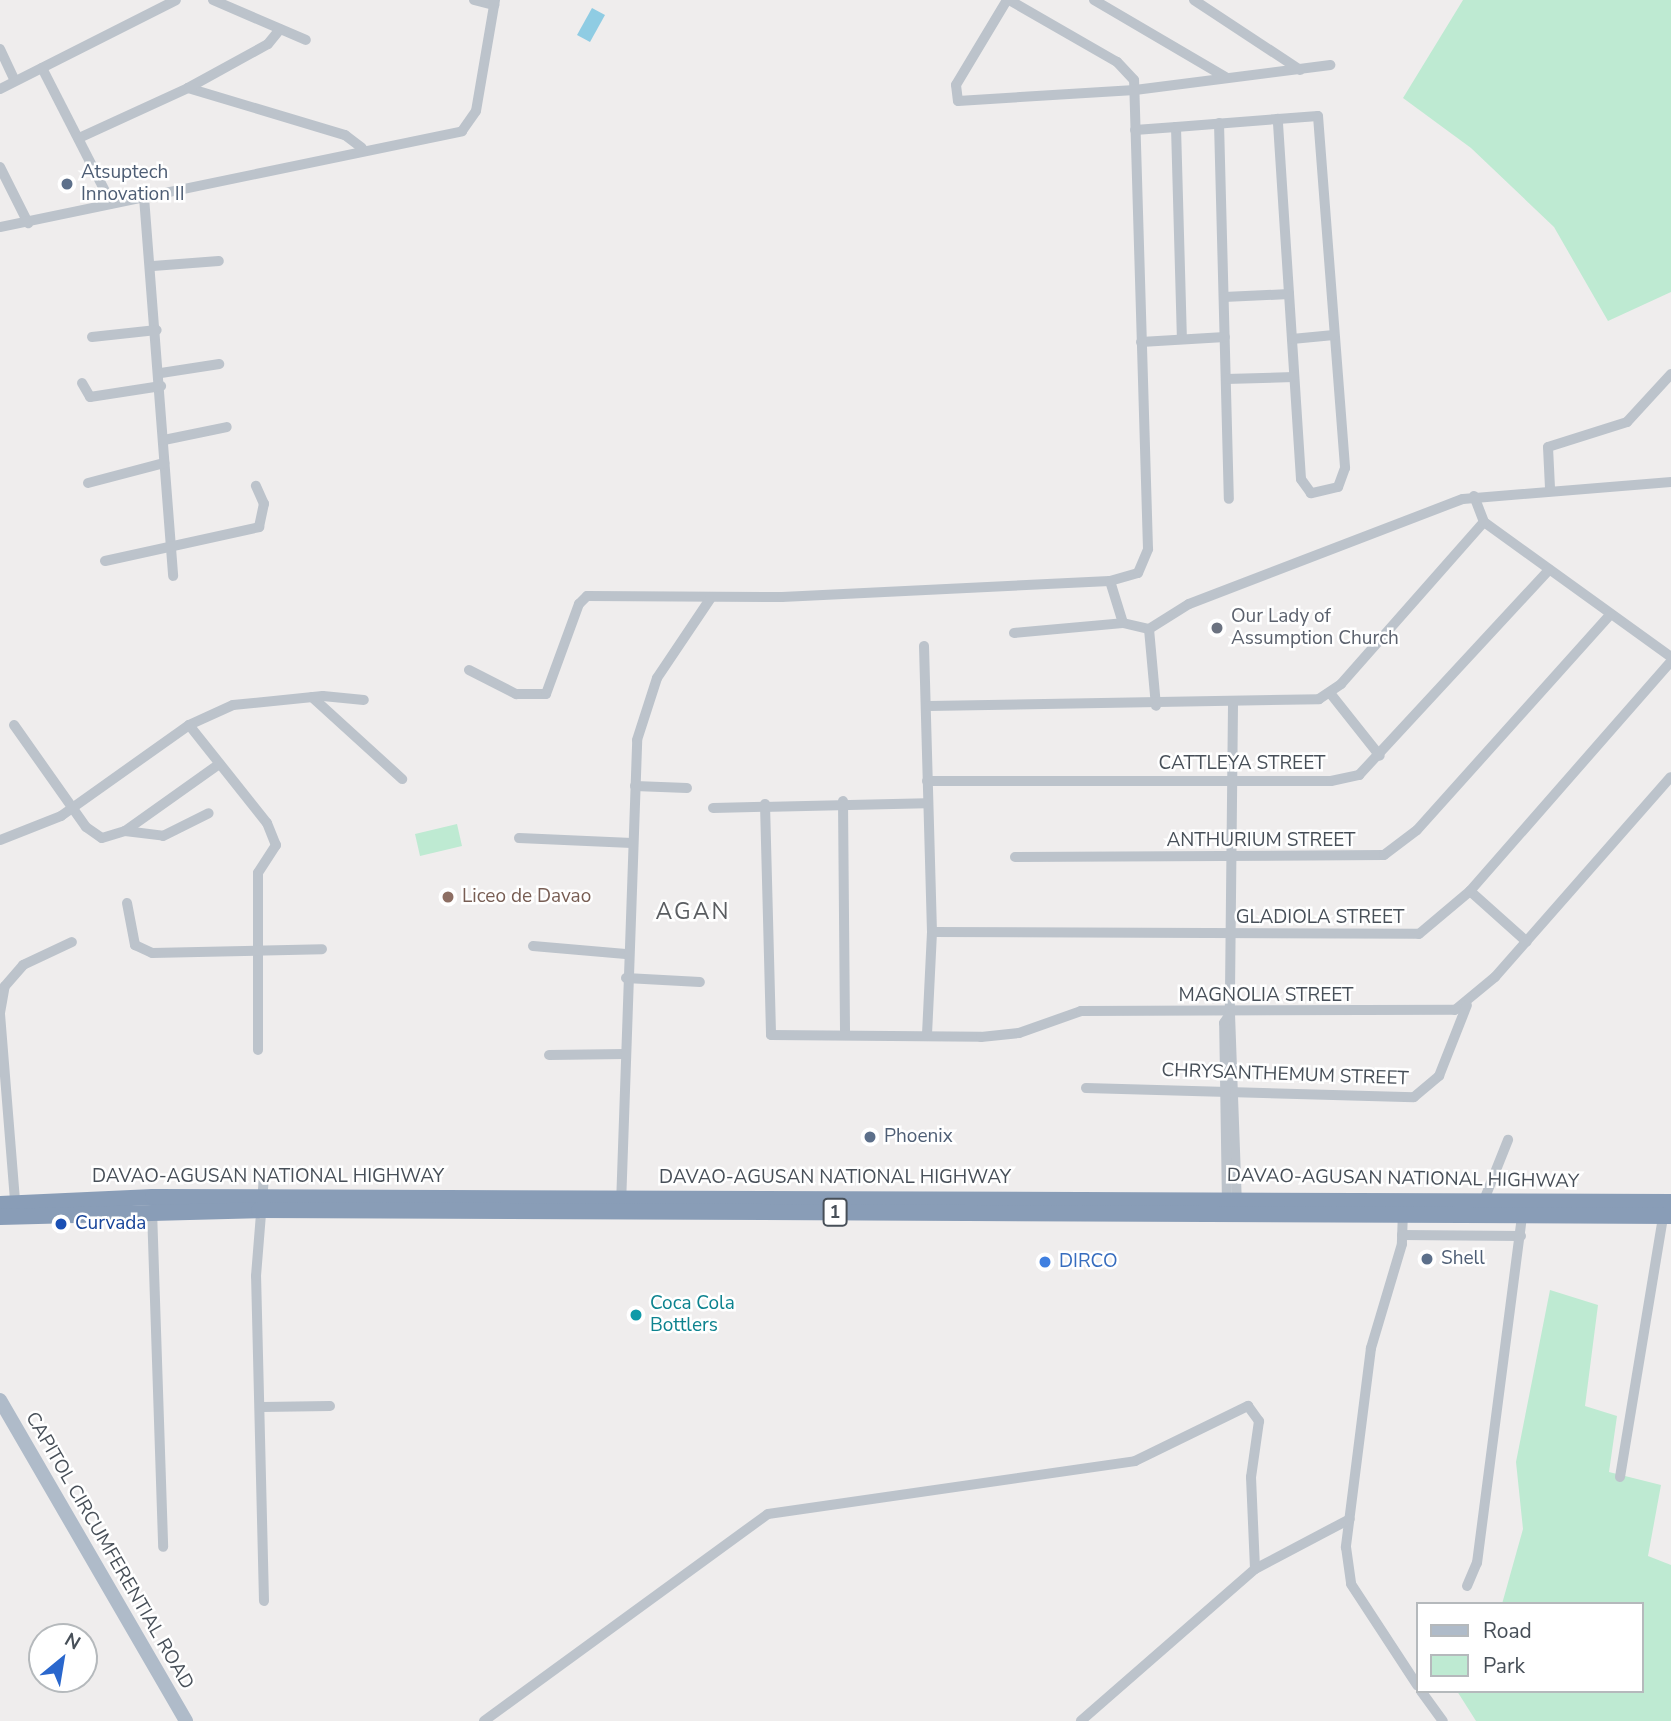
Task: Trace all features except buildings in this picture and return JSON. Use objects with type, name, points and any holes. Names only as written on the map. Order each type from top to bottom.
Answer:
[{"type":"highway","name":"DAVAO-AGUSAN NATIONAL HIGHWAY","points":[[1403,1207],[1484,1200],[1669,1211]]},
{"type":"highway","name":"DAVAO-AGUSAN NATIONAL HIGHWAY","points":[[7,1203],[1232,1205],[1403,1207],[1522,1215],[1669,1211]]},
{"type":"highway","name":"DAVAO-AGUSAN NATIONAL HIGHWAY","points":[[0,1217],[260,1203]]},
{"type":"main road","name":"CAPITOL CIRCUMFERENTIAL ROAD","points":[[0,1400],[186,1721]]},
{"type":"street","points":[[0,89],[176,0]]},
{"type":"street","points":[[213,0],[306,40]]},
{"type":"street","points":[[0,227],[28,223],[340,152],[462,131],[470,124],[495,2],[474,0]]},
{"type":"street","points":[[469,670],[503,689],[541,697],[549,690],[582,598],[710,599],[1110,581],[1138,573],[1147,558],[1135,90],[1129,71],[1008,0],[956,85],[958,102],[1135,90],[1330,65]]},
{"type":"street","points":[[1094,0],[1227,78]]},
{"type":"street","points":[[1194,0],[1283,56],[1300,70]]},
{"type":"street","points":[[79,138],[188,88],[268,44],[281,29]]},
{"type":"street","points":[[0,49],[15,81]]},
{"type":"street","points":[[1281,71],[1283,56]]},
{"type":"street","points":[[42,68],[111,203]]},
{"type":"street","points":[[188,88],[345,135],[362,148]]},
{"type":"street","points":[[1135,130],[1219,123],[1318,116],[1345,468],[1338,486],[1311,493],[1302,485],[1278,119]]},
{"type":"street","points":[[1219,123],[1229,499]]},
{"type":"street","points":[[1176,127],[1182,339]]},
{"type":"street","points":[[340,152],[345,135]]},
{"type":"street","points":[[0,167],[28,223]]},
{"type":"street","points":[[144,197],[153,266],[173,576]]},
{"type":"street","points":[[153,266],[219,261]]},
{"type":"street","points":[[1224,297],[1289,294]]},
{"type":"street","points":[[92,337],[157,330]]},
{"type":"street","points":[[1292,339],[1335,335]]},
{"type":"street","points":[[1141,342],[1225,337]]},
{"type":"street","points":[[161,373],[219,364]]},
{"type":"street","points":[[1550,488],[1548,447],[1628,422],[1671,374]]},
{"type":"street","points":[[1226,379],[1294,377]]},
{"type":"street","points":[[82,383],[90,397],[161,386]]},
{"type":"street","points":[[164,440],[227,426]]},
{"type":"street","points":[[88,484],[164,463]]},
{"type":"street","points":[[1014,633],[1123,623],[1149,629],[1189,604],[1474,496],[1550,488],[1671,482]]},
{"type":"street","points":[[105,561],[259,527],[264,504],[256,486]]},
{"type":"street","points":[[1474,496],[1484,522],[1671,659]]},
{"type":"street","points":[[929,706],[1156,706],[1306,702],[1330,693],[1484,522]]},
{"type":"street","name":"CATTLEYA STREET","points":[[927,781],[1344,779],[1380,757],[1549,570]]},
{"type":"street","points":[[1110,581],[1123,623]]},
{"type":"street","points":[[621,1205],[626,954],[635,786],[644,706],[710,599]]},
{"type":"street","name":"ANTHURIUM STREET","points":[[1015,857],[1369,859],[1393,850],[1611,614]]},
{"type":"street","points":[[1149,629],[1156,706]]},
{"type":"street","points":[[924,646],[929,706],[926,803],[932,932],[927,1035]]},
{"type":"street","name":"GLADIOLA STREET","points":[[932,932],[1419,934],[1470,891],[1671,659]]},
{"type":"street","points":[[1330,693],[1380,757]]},
{"type":"street","points":[[312,697],[402,779]]},
{"type":"street","points":[[0,841],[73,807],[189,725],[233,705],[312,697],[364,700]]},
{"type":"street","points":[[1232,1205],[1230,781],[1233,705]]},
{"type":"street","points":[[14,725],[73,807],[102,838],[125,831],[218,765]]},
{"type":"street","points":[[189,725],[218,765],[267,823],[276,845],[258,873],[255,949],[258,1050]]},
{"type":"street","points":[[1467,1005],[1527,943],[1671,777]]},
{"type":"street","points":[[635,786],[687,788]]},
{"type":"street","points":[[713,808],[843,801],[926,803]]},
{"type":"street","points":[[843,801],[845,1034]]},
{"type":"street","name":"MAGNOLIA STREET","points":[[765,804],[767,1027],[775,1036],[1006,1035],[1082,1011],[1429,1014],[1467,1005]]},
{"type":"street","points":[[125,831],[163,836],[209,813]]},
{"type":"street","points":[[519,838],[632,843]]},
{"type":"street","points":[[1470,891],[1527,943]]},
{"type":"street","points":[[127,903],[131,936],[142,950],[322,949]]},
{"type":"street","points":[[7,1203],[0,1013],[5,986],[23,965],[72,942]]},
{"type":"street","points":[[533,946],[626,954]]},
{"type":"street","points":[[626,978],[701,982]]},
{"type":"street","name":"CHRYSANTHEMUM STREET","points":[[1086,1088],[1423,1094],[1439,1076],[1467,1005]]},
{"type":"street","points":[[549,1055],[625,1054]]},
{"type":"street","points":[[1484,1200],[1508,1140]]},
{"type":"street","points":[[264,1177],[260,1203],[264,1601]]},
{"type":"street","points":[[1403,1207],[1402,1235],[1371,1348],[1350,1518],[1350,1584],[1416,1683]]},
{"type":"street","points":[[152,1210],[163,1547]]},
{"type":"street","points":[[1620,1477],[1669,1211]]},
{"type":"street","points":[[1466,1586],[1477,1563],[1522,1215]]},
{"type":"street","points":[[1402,1235],[1521,1236]]},
{"type":"street","points":[[262,1407],[330,1406]]},
{"type":"street","points":[[484,1721],[768,1514],[1135,1461],[1240,1406],[1252,1408],[1259,1421],[1251,1477],[1255,1569]]},
{"type":"street","points":[[1081,1721],[1255,1569],[1350,1518]]},
{"type":"street","points":[[1423,1693],[1443,1721]]},
{"type":"green space","points":[[1463,0],[1671,0],[1671,292],[1608,321],[1554,227],[1471,148],[1403,98]]},
{"type":"green space","points":[[457,824],[462,846],[420,856],[415,834]]},
{"type":"green space","points":[[1550,1290],[1598,1305],[1585,1406],[1617,1416],[1609,1472],[1661,1485],[1648,1556],[1671,1565],[1671,1721],[1476,1721],[1458,1693],[1643,1693],[1643,1602],[1503,1602],[1523,1529],[1516,1462]]},
{"type":"water","points":[[592,8],[605,15],[590,42],[577,35]]},
{"type":"place","name":"Atsuptech Innovation II","points":[[67,184]]},
{"type":"place","name":"Our Lady of Assumption Church","points":[[1217,628]]},
{"type":"place","name":"Liceo de Davao","points":[[448,897]]},
{"type":"place","name":"Phoenix","points":[[870,1137]]},
{"type":"place","name":"Curvada","points":[[61,1224]]},
{"type":"place","name":"Shell","points":[[1427,1259]]},
{"type":"place","name":"DIRCO","points":[[1045,1262]]},
{"type":"place","name":"Coca Cola Bottlers","points":[[636,1315]]},
{"type":"district","name":"AGAN","points":[[693,912]]}]
